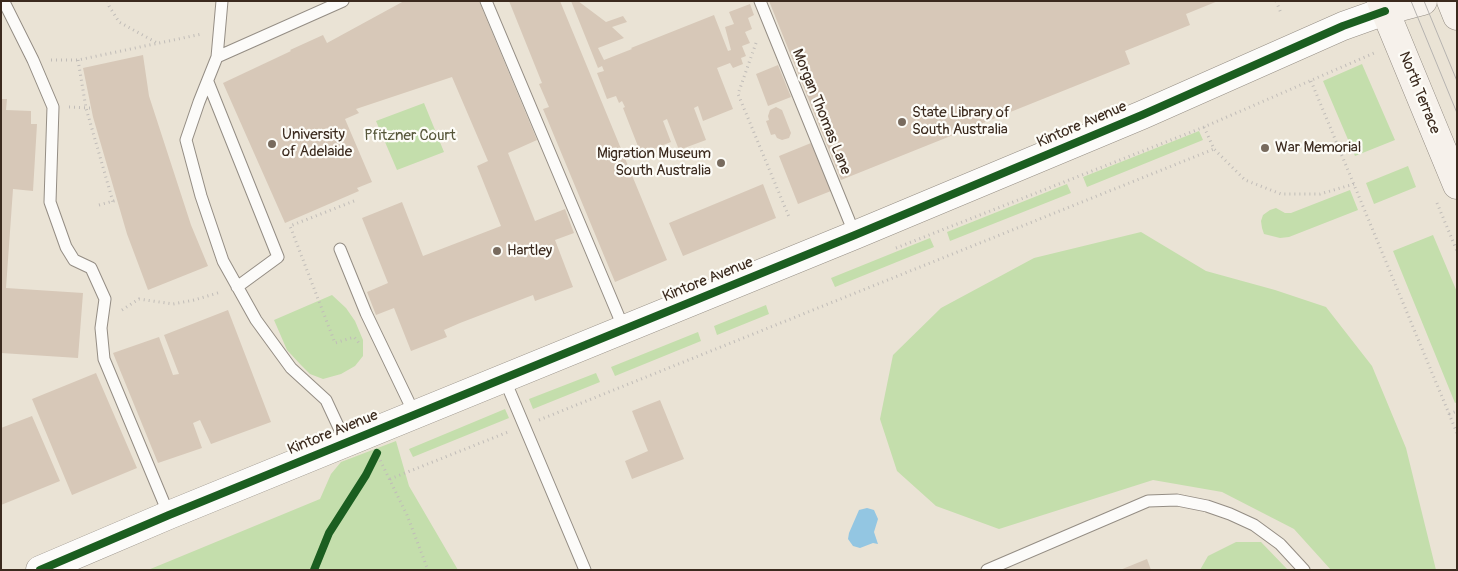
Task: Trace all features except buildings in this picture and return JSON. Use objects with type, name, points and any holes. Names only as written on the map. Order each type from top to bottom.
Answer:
[{"type":"main road","name":"Kintore Avenue","points":[[1383,6],[1424,1]]},
{"type":"main road","points":[[1451,1],[1457,16]]},
{"type":"main road","name":"North Terrace","points":[[1383,6],[1457,185]]},
{"type":"street","name":"Kintore Avenue","points":[[40,570],[168,515],[1142,116],[1350,24],[1383,6]]},
{"type":"lane","points":[[222,1],[217,57],[186,140],[201,196],[223,261],[256,320],[291,368],[326,400],[346,443]]},
{"type":"lane","points":[[217,57],[343,1]]},
{"type":"lane","points":[[486,1],[624,329]]},
{"type":"lane","name":"Morgan Thomas Lane","points":[[760,1],[855,235]]},
{"type":"lane","points":[[5,2],[53,107],[50,202],[66,247],[74,260],[91,268],[105,299],[101,328],[104,359],[168,515]]},
{"type":"lane","points":[[208,82],[278,257],[237,287]]},
{"type":"lane","points":[[340,249],[366,313],[415,415]]},
{"type":"lane","points":[[504,378],[585,570]]},
{"type":"lane","points":[[987,570],[1148,501],[1177,500],[1208,506],[1254,525],[1280,544],[1304,570]]},
{"type":"path","points":[[108,1],[119,22],[158,44]]},
{"type":"path","points":[[1276,1],[1281,13]]},
{"type":"path","points":[[33,60],[78,60],[220,31]]},
{"type":"path","points":[[757,42],[738,94],[789,217]]},
{"type":"path","points":[[1376,52],[1311,81],[1457,433]]},
{"type":"path","points":[[78,60],[86,108],[115,201],[99,205]]},
{"type":"path","points":[[69,107],[91,108]]},
{"type":"path","points":[[1204,127],[1214,149],[1245,180],[1281,194],[1320,194],[1354,184]]},
{"type":"path","points":[[390,479],[1214,149]]},
{"type":"path","points":[[354,201],[290,226],[335,343],[354,337],[360,344]]},
{"type":"path","points":[[139,299],[173,304],[194,300],[237,287]]},
{"type":"path","points":[[1449,414],[1457,411]]},
{"type":"path","points":[[314,570],[329,533],[366,475],[377,453],[407,515],[428,570]]},
{"type":"green space","points":[[1362,64],[1395,140],[1355,156],[1323,81]]},
{"type":"green space","name":"Pfitzner Court","points":[[424,103],[444,152],[397,170],[376,121]]},
{"type":"green space","points":[[1199,131],[1203,140],[1087,187],[1083,177]]},
{"type":"green space","points":[[1408,166],[1416,187],[1374,204],[1366,183]]},
{"type":"green space","points":[[1067,184],[1071,193],[950,241],[947,232]]},
{"type":"green space","points":[[1350,190],[1358,210],[1289,237],[1280,238],[1264,234],[1261,221],[1263,215],[1270,210],[1276,208],[1285,213],[1291,213]]},
{"type":"green space","points":[[1141,232],[1206,271],[1275,290],[1326,307],[1372,366],[1406,448],[1436,570],[1331,570],[1294,529],[1222,492],[1153,480],[999,529],[936,506],[897,471],[880,419],[893,355],[941,308],[1034,258]]},
{"type":"green space","points":[[1433,235],[1457,292],[1457,402],[1455,403],[1393,251]]},
{"type":"green space","points":[[930,238],[934,247],[835,287],[831,278]]},
{"type":"green space","points":[[332,295],[346,308],[355,321],[363,340],[363,356],[355,366],[341,374],[323,379],[310,374],[287,350],[274,320]]},
{"type":"green space","points":[[766,305],[769,314],[717,335],[714,326]]},
{"type":"green space","points":[[698,332],[701,341],[615,376],[611,367]]},
{"type":"green space","points":[[596,373],[600,382],[533,409],[529,399]]},
{"type":"green space","points":[[505,409],[509,418],[413,457],[409,449]]},
{"type":"green space","points":[[396,441],[409,486],[458,570],[148,570],[320,499],[331,474],[341,462]]},
{"type":"green space","points":[[1236,542],[1261,542],[1288,570],[1200,570],[1208,556]]},
{"type":"water","points":[[867,508],[874,510],[878,519],[874,532],[878,544],[873,543],[860,548],[853,546],[848,539],[849,533],[859,510]]},
{"type":"tram line","points":[[1411,1],[1457,113]]},
{"type":"tram line","points":[[1424,1],[1457,81]]},
{"type":"cycle path","points":[[40,570],[169,515],[855,235],[1142,115],[1343,26],[1385,11]]},
{"type":"cycle path","points":[[314,570],[329,533],[366,475],[377,453]]},
{"type":"place","name":"State Library of South Australia","points":[[902,122]]},
{"type":"place","name":"University of Adelaide","points":[[272,144]]},
{"type":"place","name":"War Memorial","points":[[1265,148]]},
{"type":"place","name":"Migration Museum South Australia","points":[[721,163]]},
{"type":"place","name":"Hartley","points":[[497,251]]}]
